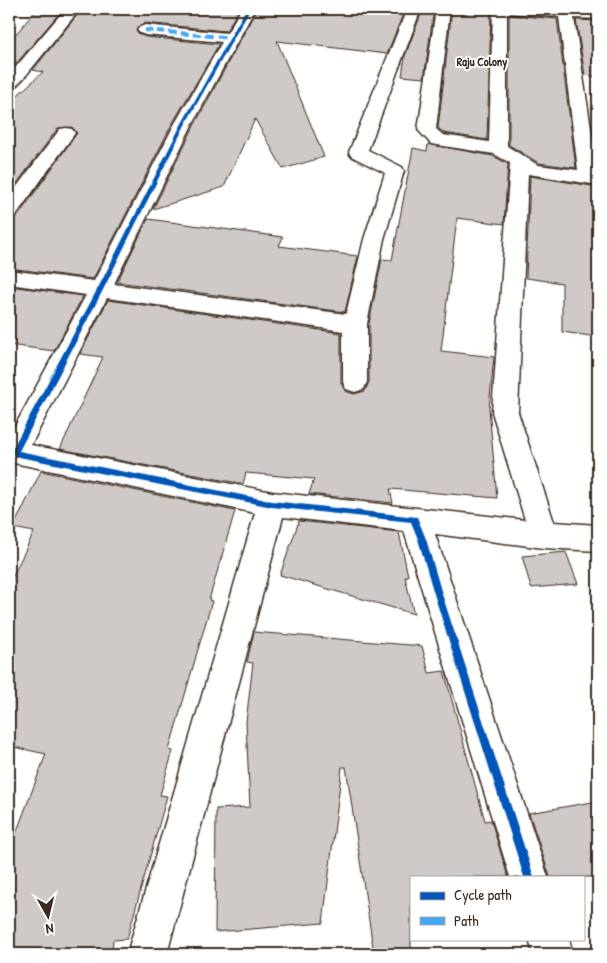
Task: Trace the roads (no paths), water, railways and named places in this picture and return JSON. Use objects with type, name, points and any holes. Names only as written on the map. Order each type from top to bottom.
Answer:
[{"type":"street","points":[[12,78],[73,9]]},
{"type":"street","points":[[248,9],[183,125],[100,290],[10,456],[272,504],[544,535],[598,538]]},
{"type":"street","points":[[355,382],[355,324],[374,239],[395,171],[358,152],[414,9]]},
{"type":"street","points":[[443,9],[426,130],[436,140],[498,149],[534,170],[593,178],[566,13]]},
{"type":"street","points":[[498,149],[500,9]]},
{"type":"street","points":[[509,9],[598,15]]},
{"type":"street","points":[[145,30],[232,38]]},
{"type":"street","points":[[9,211],[66,133]]},
{"type":"street","points":[[519,162],[505,412],[544,535]]},
{"type":"street","points":[[9,277],[355,324]]},
{"type":"street","points":[[147,954],[272,504]]},
{"type":"street","points":[[414,519],[422,539],[528,876]]},
{"type":"street","points":[[549,940],[553,954]]},
{"type":"district","name":"Raju Colony","points":[[482,61]]}]
